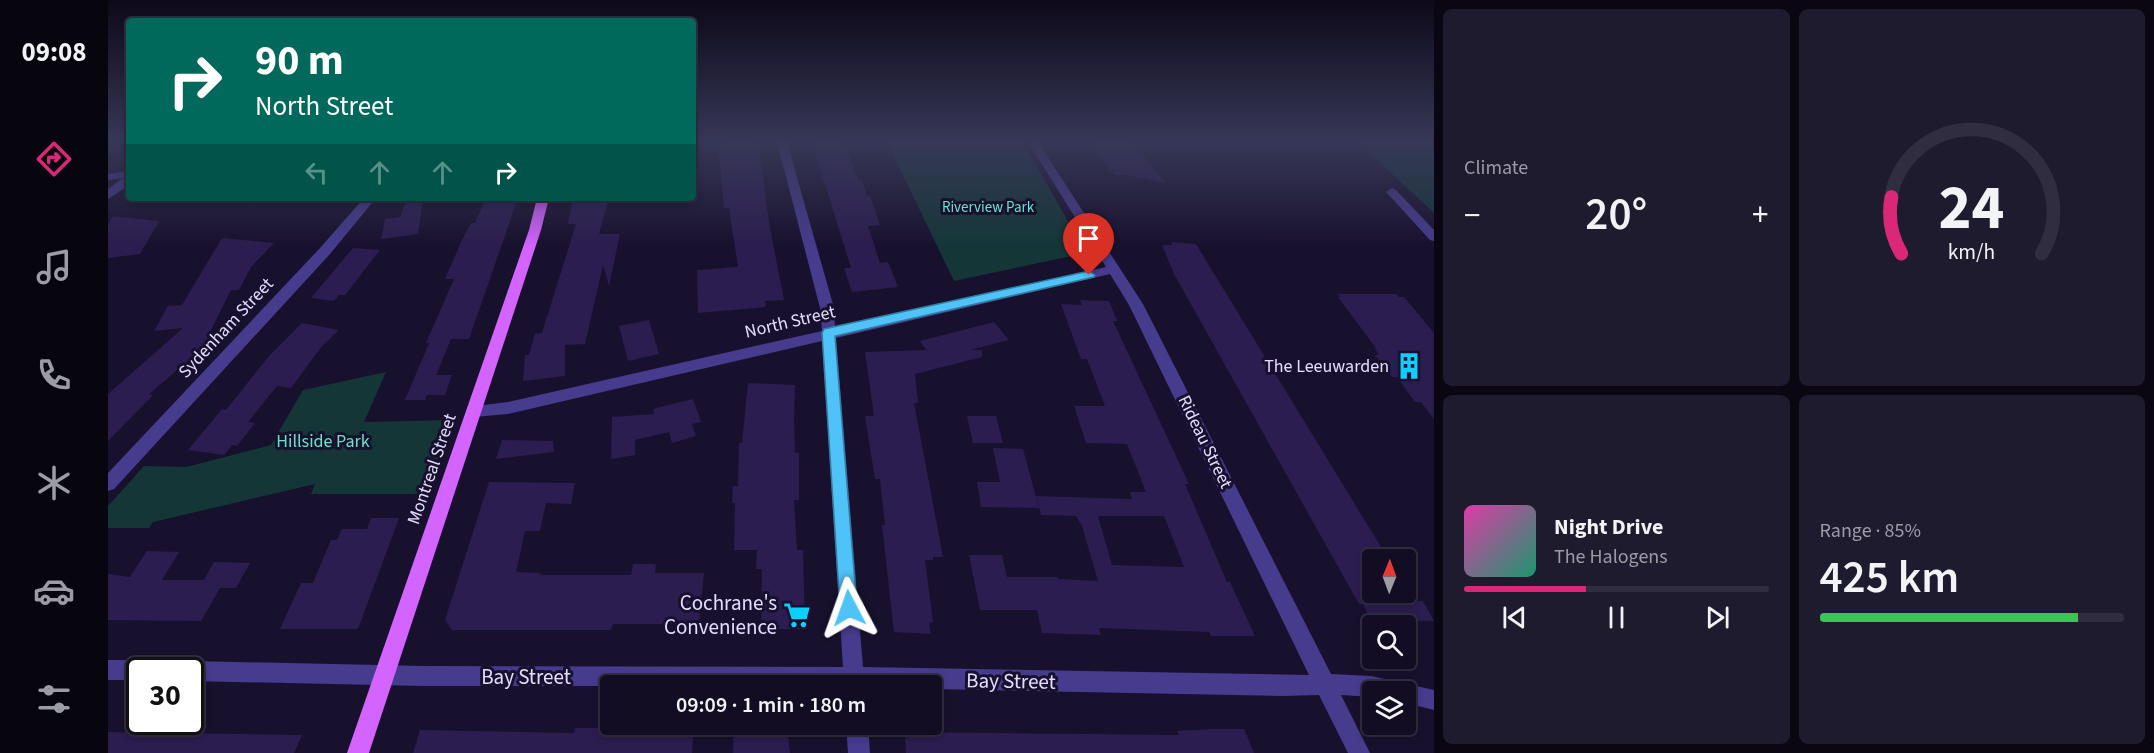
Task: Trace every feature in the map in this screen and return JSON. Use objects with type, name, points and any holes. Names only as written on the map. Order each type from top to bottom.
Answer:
[{"type":"main road","name":"Montreal Street","points":[[358,753],[474,411],[542,201]]},
{"type":"street","points":[[792,177],[827,308],[854,675]]},
{"type":"street","name":"Rideau Street","points":[[1056,177],[1136,304],[1359,753]]},
{"type":"street","points":[[108,195],[126,181]]},
{"type":"street","points":[[1392,192],[1434,237]]},
{"type":"street","name":"Sydenham Street","points":[[108,484],[325,251],[367,201]]},
{"type":"street","name":"North Street","points":[[474,411],[508,408],[1114,268]]},
{"type":"street","points":[[108,669],[126,669]]},
{"type":"street","name":"Bay Street","points":[[204,671],[600,678]]},
{"type":"street","name":"Bay Street","points":[[942,682],[1362,686]]},
{"type":"street","points":[[1416,696],[1434,700]]},
{"type":"street","points":[[858,735],[859,753]]},
{"type":"green space","name":"Riverview Park","points":[[904,177],[1043,177],[1086,253],[954,281]]},
{"type":"green space","points":[[1396,177],[1434,177],[1434,213]]},
{"type":"green space","name":"Hillside Park","points":[[386,372],[364,422],[452,420],[425,494],[311,494],[315,484],[153,522],[149,528],[108,528],[108,506],[144,466],[186,467],[271,445],[303,390]]},
{"type":"building","points":[[721,177],[763,177],[784,300],[765,301],[766,307],[698,313],[697,270],[738,267],[729,208],[724,208]]},
{"type":"building","points":[[823,177],[862,179],[880,225],[868,226],[880,263],[888,262],[898,287],[852,292],[844,268],[851,268]]},
{"type":"building","points":[[1137,177],[1161,177],[1166,183]]},
{"type":"building","points":[[406,201],[423,201],[418,234],[381,239],[385,219],[400,217]]},
{"type":"building","points":[[485,201],[517,201],[469,339],[451,339],[436,375],[452,375],[445,395],[427,395],[425,400],[405,400],[429,343],[426,343],[454,279],[445,279],[471,223],[475,223]]},
{"type":"building","points":[[572,201],[608,201],[599,234],[620,234],[609,286],[603,265],[585,344],[565,345],[565,376],[523,381],[525,355],[529,355],[535,334],[542,333],[576,224],[568,224]]},
{"type":"building","points":[[113,216],[159,221],[140,254],[108,258],[108,224]]},
{"type":"building","points":[[222,238],[274,243],[251,267],[239,290],[231,290],[209,334],[217,336],[149,394],[153,395],[108,441],[108,394],[183,328],[154,331],[168,306],[182,305]]},
{"type":"building","points":[[1171,242],[1196,244],[1382,549],[1362,549],[1362,603],[1423,601],[1434,621],[1416,621],[1416,615],[1368,615],[1363,604],[1359,604],[1174,274],[1162,245],[1172,245]]},
{"type":"building","points":[[353,248],[380,250],[345,295],[339,295],[334,301],[311,298]]},
{"type":"building","name":"The Leeuwarden","points":[[1338,294],[1397,294],[1399,297],[1404,297],[1434,333],[1434,419],[1421,402],[1415,402],[1397,377],[1392,377],[1375,355],[1379,355],[1374,347],[1376,348]]},
{"type":"building","points":[[1080,300],[1109,301],[1117,321],[1113,321],[1189,484],[1185,484],[1227,582],[1230,582],[1255,636],[1211,636],[1209,632],[1099,628],[1101,635],[1042,633],[1037,610],[980,610],[969,555],[1002,555],[1007,577],[1058,577],[1058,579],[1098,581],[1082,526],[1076,516],[1041,515],[1036,496],[1132,499],[1130,492],[1146,492],[1127,444],[1086,443],[1074,406],[1105,406],[1087,359],[1081,359],[1061,304],[1082,305]],"holes":[[[1098,516],[1164,516],[1184,567],[1112,565]]]},
{"type":"building","points":[[649,320],[659,354],[628,361],[619,326]]},
{"type":"building","points":[[994,322],[1009,340],[970,350],[982,350],[982,357],[915,374],[918,403],[914,403],[943,557],[925,560],[933,622],[929,623],[931,634],[894,632],[882,525],[885,525],[880,479],[875,479],[865,416],[874,416],[865,352],[926,350],[920,341]]},
{"type":"building","points":[[302,323],[339,330],[322,346],[291,388],[277,386],[248,422],[255,423],[237,446],[232,445],[224,455],[188,450],[222,409],[226,410],[269,356]]},
{"type":"building","points":[[748,383],[795,385],[795,453],[799,453],[799,500],[794,500],[797,550],[803,550],[805,629],[761,629],[762,569],[756,569],[757,550],[734,550],[733,486],[738,486],[739,443],[742,443]]},
{"type":"building","points":[[693,399],[701,422],[692,424],[696,436],[672,443],[669,432],[635,440],[635,455],[611,459],[612,417],[654,414],[653,409]]},
{"type":"building","points":[[967,416],[996,416],[1003,443],[973,443]]},
{"type":"building","points":[[502,440],[553,441],[554,452],[496,459]]},
{"type":"building","points":[[993,448],[1023,449],[1039,508],[981,507],[977,482],[1000,482]]},
{"type":"building","points":[[489,482],[575,483],[571,504],[546,503],[540,531],[525,531],[516,572],[541,573],[540,575],[631,575],[633,564],[656,564],[655,573],[704,573],[699,624],[613,624],[611,630],[452,630],[445,620]]},
{"type":"building","points":[[371,518],[399,518],[358,629],[280,629],[301,583],[313,583],[331,540],[337,540],[342,529],[367,529]]},
{"type":"building","points":[[147,551],[179,552],[162,580],[204,580],[214,562],[250,563],[236,588],[220,588],[201,621],[108,620],[108,574],[130,577]]},
{"type":"building","points":[[575,728],[600,728],[600,735],[693,735],[692,753],[413,753],[420,730],[574,733]]},
{"type":"building","points":[[1244,729],[1254,753],[906,753],[905,739],[909,735],[942,735],[942,732],[1179,735],[1177,731]]},
{"type":"building","points":[[108,732],[126,732],[126,735],[302,735],[294,753],[108,753]]},
{"type":"building","points":[[734,735],[788,735],[790,753],[733,753]]},
{"type":"place","name":"The Leeuwarden","points":[[1409,366]]},
{"type":"place","name":"Cochrane's Convenience","points":[[797,615]]},
{"type":"route","points":[[849,608],[828,333],[1089,275]]}]
